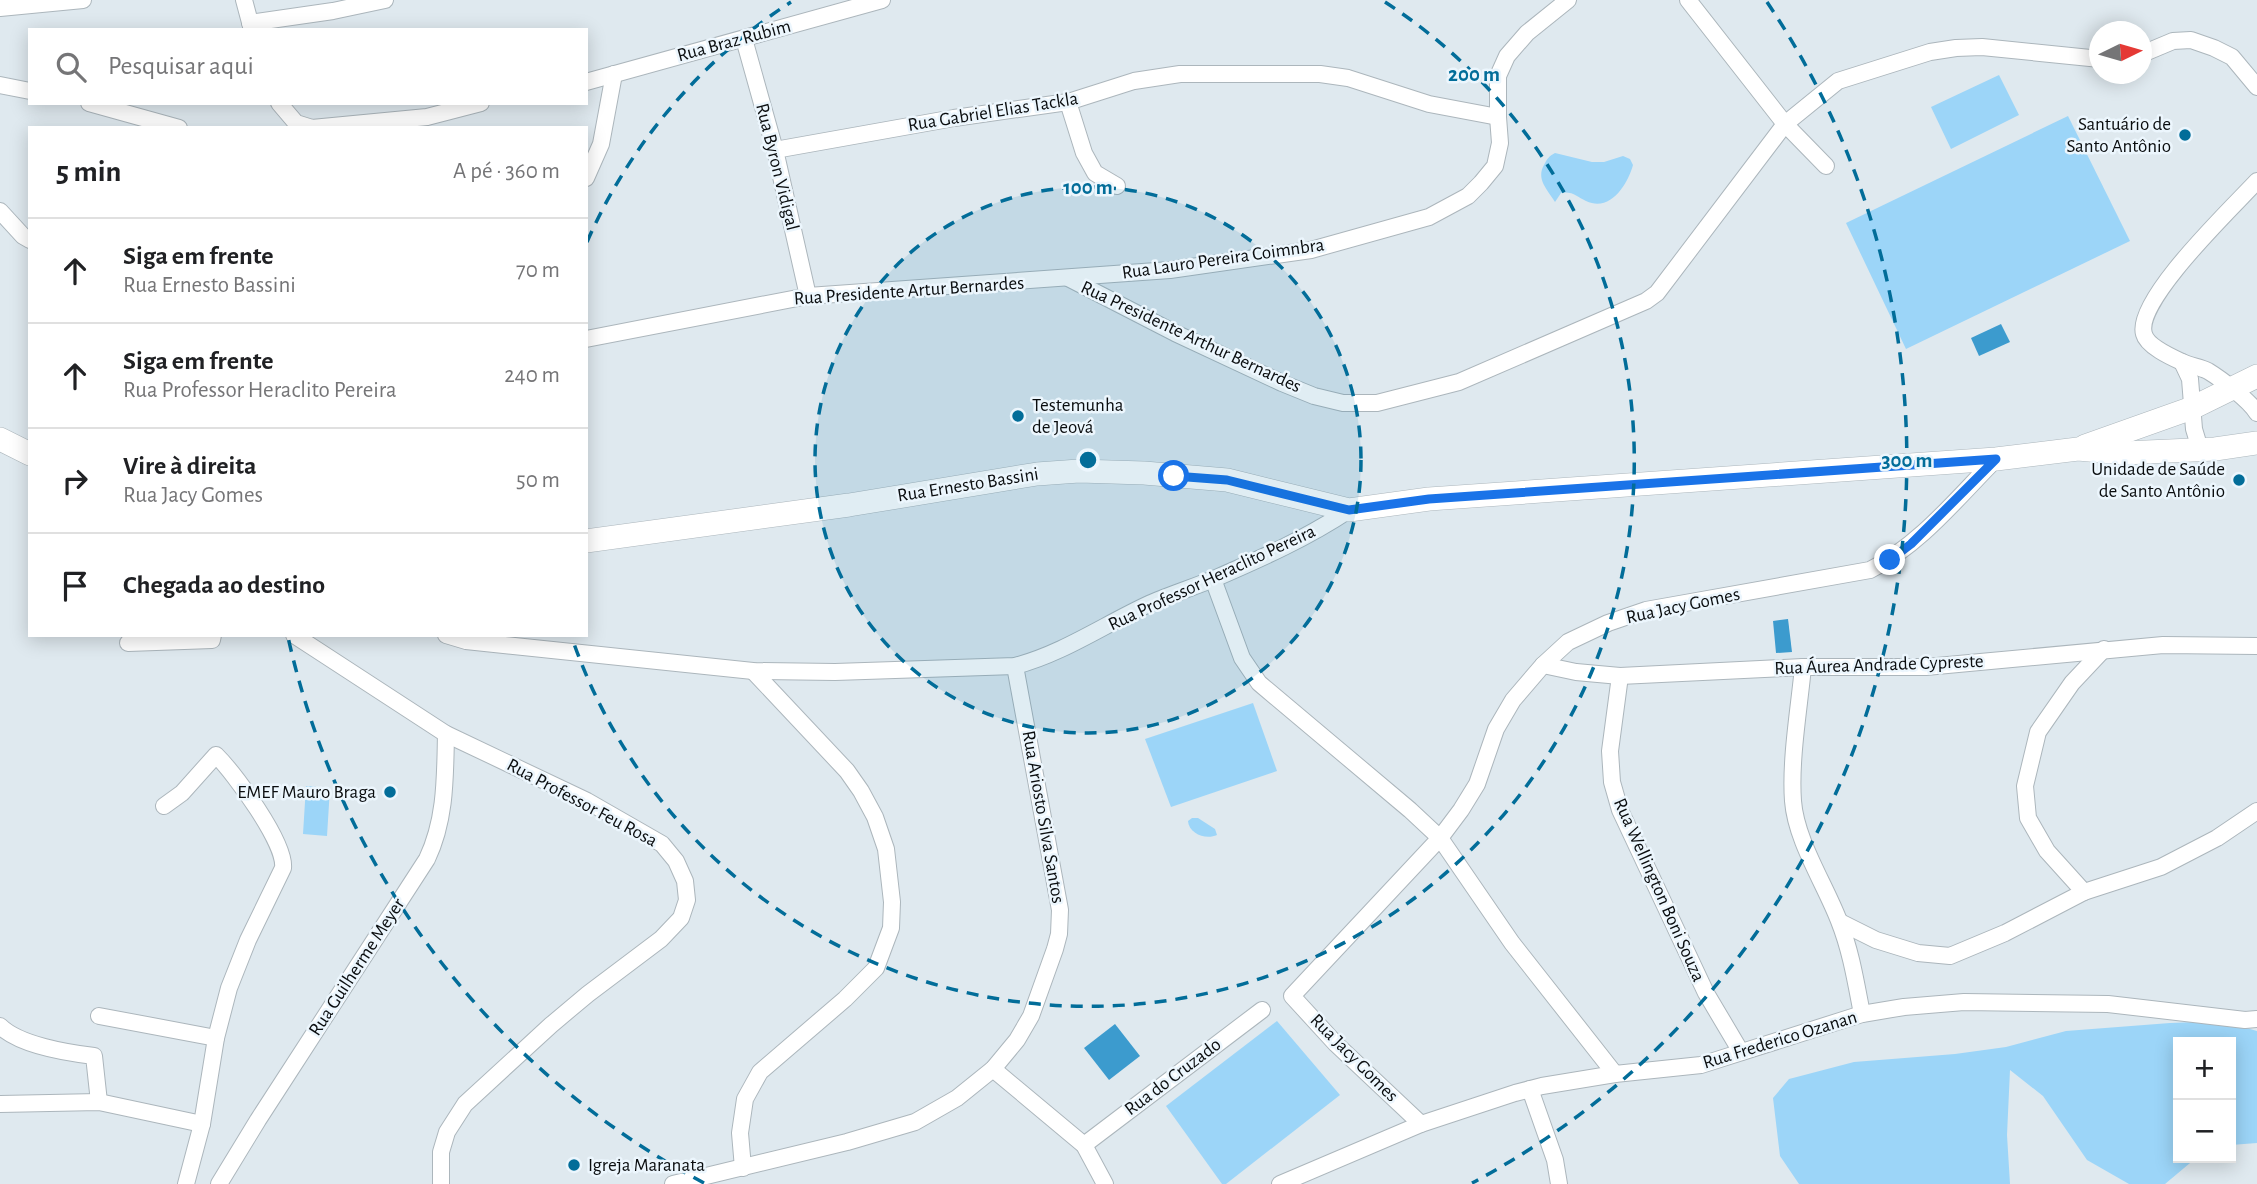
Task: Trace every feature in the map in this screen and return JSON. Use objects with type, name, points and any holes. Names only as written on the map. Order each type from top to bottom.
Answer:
[{"type":"main road","points":[[2078,449],[2192,408],[2257,376]]},
{"type":"main road","points":[[0,439],[28,453]]},
{"type":"main road","name":"Rua Professor Heraclito Pereira","points":[[1349,510],[1429,499],[1996,459],[2078,449],[2124,453],[2215,449],[2254,439]]},
{"type":"main road","name":"Rua Ernesto Bassini","points":[[588,541],[849,505],[1037,474],[1079,471],[1227,480],[1349,510]]},
{"type":"street","points":[[0,8],[83,0]]},
{"type":"street","points":[[244,0],[251,27],[385,0]]},
{"type":"street","name":"Rua Braz Rubim","points":[[588,81],[882,0]]},
{"type":"street","name":"Rua Lauro Pereira Coimnbra","points":[[1068,278],[1170,270],[1311,250],[1429,217],[1468,196],[1495,166],[1500,143],[1499,76],[1507,56],[1527,33],[1568,0]]},
{"type":"street","points":[[1688,0],[1785,124],[1826,166]]},
{"type":"street","name":"Rua Byron Vidigal","points":[[744,39],[775,150],[808,296]]},
{"type":"street","points":[[2152,50],[2173,41],[2191,40],[2214,48],[2232,57],[2257,87]]},
{"type":"street","points":[[1785,124],[1838,81],[1930,52],[1982,47],[2089,58]]},
{"type":"street","points":[[588,173],[601,144],[614,74]]},
{"type":"street","name":"Rua Gabriel Elias Tackla","points":[[775,150],[954,118],[1068,102],[1134,81],[1180,74],[1321,74],[1348,78],[1429,104],[1498,117]]},
{"type":"street","points":[[4,85],[28,90]]},
{"type":"street","points":[[1068,102],[1084,153],[1095,173],[1117,186]]},
{"type":"street","points":[[96,105],[172,126]]},
{"type":"street","points":[[281,105],[296,122],[307,126]]},
{"type":"street","points":[[333,126],[427,117],[473,105]]},
{"type":"street","name":"Rua Presidente Arthur Bernardes","points":[[1068,278],[1175,333],[1314,396],[1343,403],[1377,403],[1459,382],[1646,301],[1667,283],[1785,124]]},
{"type":"street","points":[[2257,181],[2179,265],[2161,288],[2143,320],[2144,336],[2154,347],[2182,362],[2206,370],[2232,389],[2257,413]]},
{"type":"street","points":[[0,211],[28,239]]},
{"type":"street","name":"Rua Presidente Artur Bernardes","points":[[588,339],[808,296],[1068,278]]},
{"type":"street","points":[[2182,362],[2190,379],[2193,429],[2200,449]]},
{"type":"street","name":"Rua Jacy Gomes","points":[[1420,1124],[1336,1044],[1292,996],[1440,838],[1477,784],[1496,729],[1513,700],[1543,665],[1568,642],[1608,623],[1646,610],[1870,570],[1890,560],[1911,544],[1996,459]]},
{"type":"street","name":"Rua Professor Heraclito Pereira","points":[[454,637],[478,643],[754,671],[835,672],[1015,666],[1035,661],[1069,646],[1132,612],[1316,532],[1349,510]]},
{"type":"street","points":[[1213,579],[1242,658],[1259,683],[1440,838],[1513,943],[1615,1074]]},
{"type":"street","points":[[128,643],[212,640],[213,637]]},
{"type":"street","name":"Rua Professor Feu Rosa","points":[[297,637],[446,734],[587,801],[662,844],[676,861],[685,881],[687,900],[681,918],[661,939],[569,1009],[465,1104],[447,1132],[441,1152],[441,1184]]},
{"type":"street","name":"Rua Áurea Andrade Cypreste","points":[[1543,665],[1576,672],[1620,676],[1803,667],[1926,667],[2163,645],[2257,646]]},
{"type":"street","points":[[2084,892],[2047,850],[2028,818],[2025,786],[2038,732],[2072,683],[2104,649]]},
{"type":"street","name":"Rua Ariosto Silva Santos","points":[[673,1184],[847,1142],[915,1122],[957,1098],[993,1069],[1017,1040],[1031,1016],[1055,949],[1060,910],[1015,666]]},
{"type":"street","points":[[1803,667],[1793,802],[1801,834],[1840,922],[1863,1014]]},
{"type":"street","points":[[743,1168],[740,1133],[746,1099],[760,1072],[845,999],[876,968],[891,928],[892,902],[886,849],[875,817],[861,791],[847,771],[754,671]]},
{"type":"street","name":"Rua Wellington Boni Souza","points":[[1620,676],[1610,751],[1612,782],[1620,810],[1706,993],[1741,1052]]},
{"type":"street","name":"Rua Guilherme Meyer","points":[[219,1184],[427,859],[442,817],[446,734]]},
{"type":"street","points":[[164,806],[182,793],[216,755],[243,787],[284,862],[234,976],[216,1038],[201,1124],[186,1184]]},
{"type":"street","points":[[1840,922],[1876,940],[1907,950],[1950,956],[2006,933],[2084,892],[2161,867],[2217,838],[2257,811]]},
{"type":"street","name":"Rua Frederico Ozanan","points":[[1280,1184],[1420,1124],[1530,1089],[1615,1074],[1701,1065],[1863,1014],[1904,1007],[1964,1002],[2108,1004],[2257,1019]]},
{"type":"street","name":"Rua do Cruzado","points":[[1084,1145],[1262,1010]]},
{"type":"street","points":[[99,1016],[216,1038]]},
{"type":"street","points":[[0,1026],[9,1035],[65,1052],[94,1056],[99,1102]]},
{"type":"street","points":[[993,1069],[1084,1145],[1105,1184]]},
{"type":"street","points":[[1530,1089],[1555,1160],[1559,1184]]},
{"type":"street","points":[[0,1104],[99,1102],[201,1124]]},
{"type":"shaded area","points":[[1999,75],[2019,115],[1951,149],[1931,107]]},
{"type":"shaded area","points":[[2068,116],[2130,241],[1906,349],[1846,223]]},
{"type":"shaded area","points":[[1555,153],[1592,162],[1604,162],[1623,156],[1630,159],[1633,165],[1623,187],[1611,200],[1595,204],[1572,194],[1561,193],[1555,202],[1541,175],[1546,161]]},
{"type":"shaded area","points":[[2001,324],[2010,342],[1979,356],[1971,338]]},
{"type":"shaded area","points":[[1788,619],[1792,652],[1776,653],[1773,621]]},
{"type":"shaded area","points":[[1253,703],[1277,771],[1171,807],[1145,739]]},
{"type":"shaded area","points":[[306,786],[330,788],[327,836],[303,834]]},
{"type":"shaded area","points":[[1198,818],[1215,829],[1217,835],[1199,835],[1189,826],[1188,821]]},
{"type":"shaded area","points":[[1277,1021],[1340,1095],[1226,1184],[1222,1184],[1166,1106]]},
{"type":"shaded area","points":[[2222,1021],[2257,1031],[2257,1143],[2236,1145],[2236,1037],[2173,1037],[2173,1163],[2190,1163],[2165,1184],[2129,1184],[2087,1160],[2043,1096],[2010,1070],[2007,1135],[2010,1184],[1799,1184],[1780,1156],[1773,1098],[1789,1079],[1854,1062],[2006,1047],[2066,1031]]},
{"type":"shaded area","points":[[1115,1024],[1140,1056],[1109,1080],[1084,1048]]},
{"type":"place","name":"Santuário de Santo Antônio","points":[[2185,135]]},
{"type":"place","name":"Testemunha de Jeová","points":[[1018,416]]},
{"type":"place","name":"Unidade de Saúde de Santo Antônio","points":[[2239,480]]},
{"type":"place","name":"EMEF Mauro Braga","points":[[390,792]]},
{"type":"place","name":"Igreja Maranata","points":[[574,1165]]},
{"type":"route","points":[[1174,476],[1227,480],[1349,510],[1429,499],[1996,459],[1911,544],[1890,560]]}]
